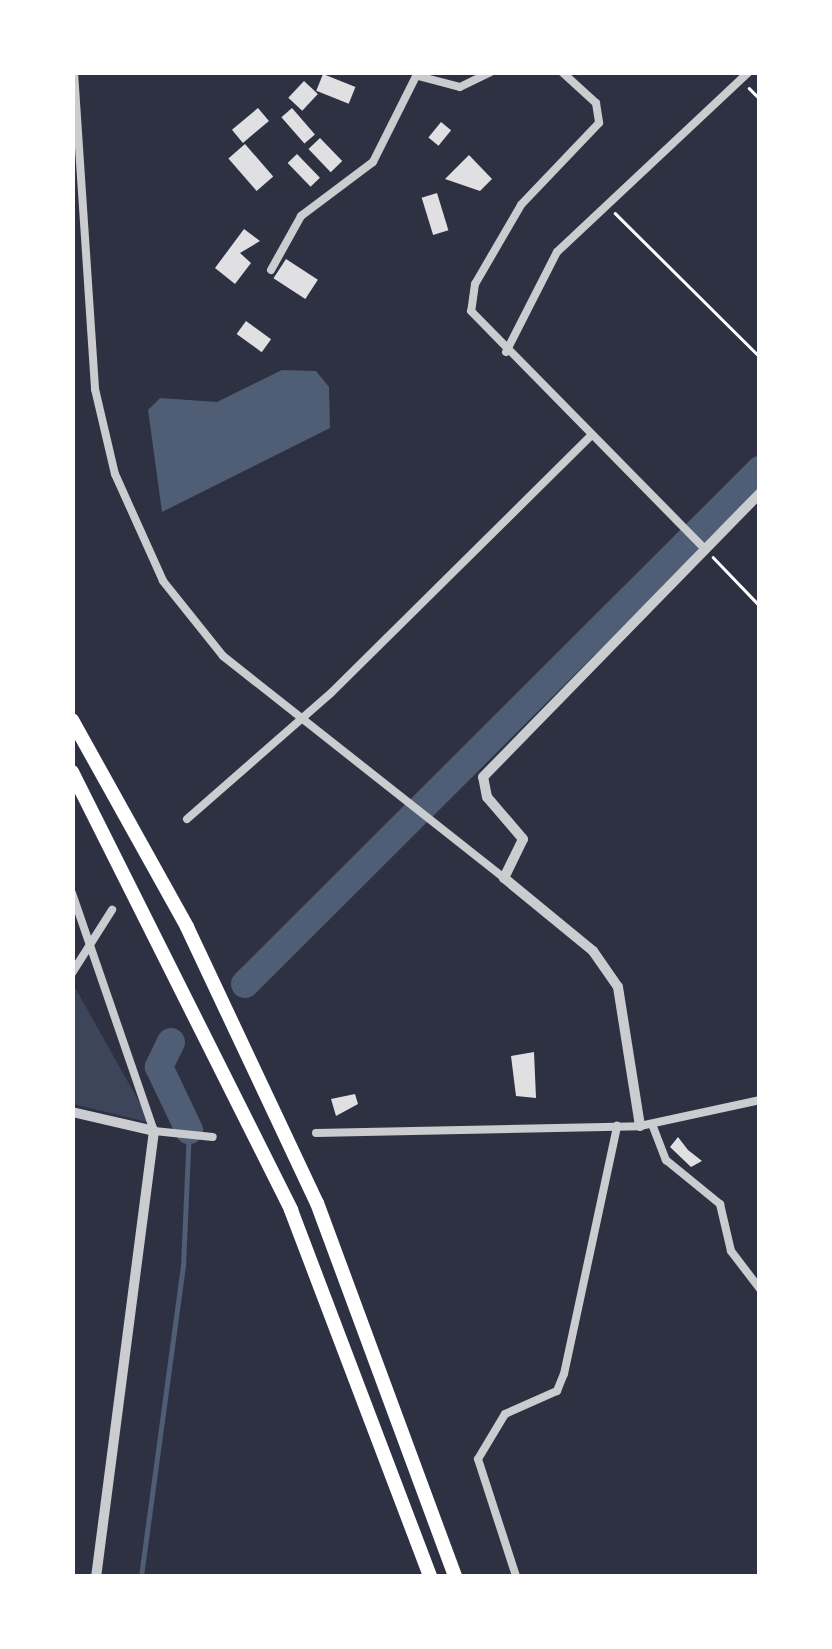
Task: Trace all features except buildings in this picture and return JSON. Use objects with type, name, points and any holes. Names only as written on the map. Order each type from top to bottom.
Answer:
[{"type":"highway","points":[[72,720],[188,928],[317,1203],[456,1576]]},
{"type":"highway","points":[[72,772],[292,1210],[430,1576]]},
{"type":"street","points":[[74,72],[95,388],[116,474],[189,621],[301,720],[593,951],[618,987],[646,1125],[666,1160],[720,1204],[730,1251],[760,1288]]},
{"type":"street","points":[[272,270],[301,216],[373,162],[418,74],[460,87],[491,72]]},
{"type":"street","points":[[562,72],[596,103],[600,123],[521,205],[475,284],[471,311],[590,438],[702,546]]},
{"type":"street","points":[[506,352],[557,252],[610,208],[749,72]]},
{"type":"street","points":[[187,819],[301,720],[590,438]]},
{"type":"street","points":[[504,878],[523,839],[483,789],[488,764],[702,546],[760,493]]},
{"type":"street","points":[[72,892],[94,944],[154,1131],[96,1576]]},
{"type":"street","points":[[72,972],[94,944],[112,910]]},
{"type":"street","points":[[316,1133],[646,1125],[760,1100]]},
{"type":"street","points":[[72,1112],[154,1131],[213,1137]]},
{"type":"street","points":[[516,1576],[478,1459],[505,1414],[557,1391],[564,1374],[617,1126]]},
{"type":"path","points":[[741,80],[760,99]]},
{"type":"path","points":[[610,208],[760,358]]},
{"type":"path","points":[[702,546],[760,606]]},
{"type":"shaded area","points":[[282,370],[316,371],[329,387],[330,428],[162,512],[148,410],[160,398],[217,402]]},
{"type":"shaded area","points":[[73,984],[151,1123],[73,1104]]},
{"type":"waterway","points":[[245,984],[760,470]]},
{"type":"waterway","points":[[171,1042],[159,1067],[189,1130]]},
{"type":"waterway","points":[[141,1576],[183,1266],[189,1130]]}]
